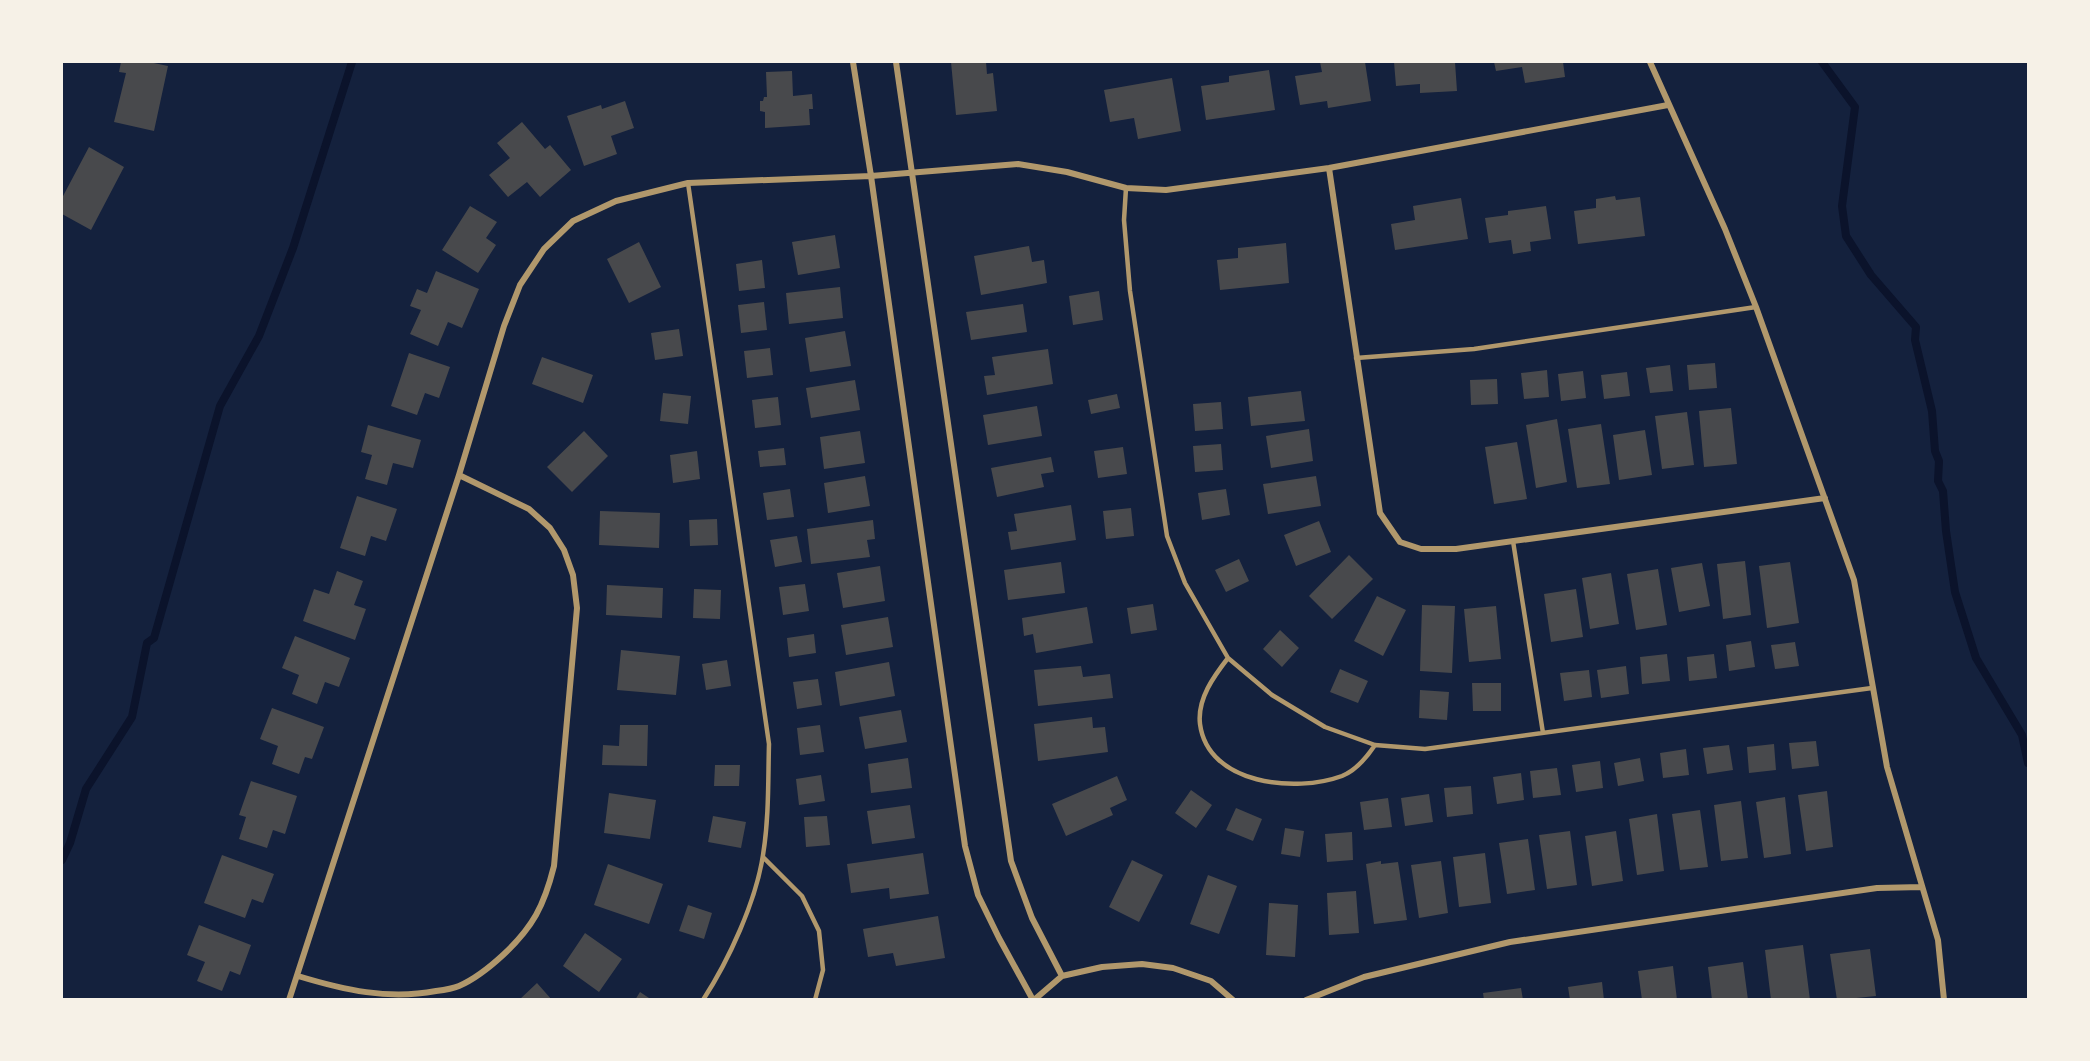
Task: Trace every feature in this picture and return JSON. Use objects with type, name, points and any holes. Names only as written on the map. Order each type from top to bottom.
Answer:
[{"type":"street","points":[[854,62],[872,176],[965,846],[978,895],[1033,999],[1062,976],[1102,968],[1142,964],[1173,968],[1211,981],[1233,999]]},
{"type":"street","points":[[896,62],[1011,861],[1032,918],[1062,976]]},
{"type":"street","points":[[1650,62],[1725,229],[1756,307],[1854,580],[1887,767],[1938,940],[1944,999]]},
{"type":"street","points":[[289,999],[459,475],[504,326],[520,285],[544,249],[573,221],[616,201],[688,183],[872,176],[1018,164],[1067,172],[1126,188],[1166,190],[1329,168],[1668,105]]},
{"type":"street","points":[[1329,168],[1380,513],[1400,542],[1421,549],[1456,549],[1825,498]]},
{"type":"street","points":[[298,976],[341,989],[377,994],[412,995],[457,987],[489,969],[513,946],[532,924],[547,894],[554,866],[573,668],[577,608],[573,575],[564,550],[550,528],[529,509],[459,475]]},
{"type":"street","points":[[1306,999],[1364,977],[1510,942],[1877,888],[1922,887]]},
{"type":"lane","points":[[688,183],[769,744],[768,813],[763,857],[747,914],[703,999]]},
{"type":"lane","points":[[1126,188],[1124,220],[1130,291],[1167,536],[1185,583],[1228,658],[1272,695],[1325,728],[1375,745],[1425,749],[1872,688]]},
{"type":"lane","points":[[1356,358],[1474,349],[1756,307]]},
{"type":"lane","points":[[1514,541],[1543,732]]},
{"type":"lane","points":[[1228,658],[1212,680],[1202,704],[1200,724],[1208,748],[1232,771],[1274,783],[1307,784],[1344,775],[1365,760],[1375,745]]},
{"type":"lane","points":[[763,857],[802,896],[819,931],[823,970],[815,999]]},
{"type":"building","points":[[121,62],[149,62],[168,66],[154,131],[114,122],[126,73],[119,72]]},
{"type":"building","points":[[951,62],[986,62],[987,74],[993,73],[997,111],[956,115]]},
{"type":"building","points":[[1320,62],[1365,62],[1371,101],[1328,108],[1327,101],[1300,105],[1295,76],[1322,72]]},
{"type":"building","points":[[1394,62],[1455,62],[1457,91],[1420,93],[1420,84],[1396,86]]},
{"type":"building","points":[[1494,62],[1563,62],[1565,77],[1525,83],[1522,67],[1496,71]]},
{"type":"building","points":[[1269,70],[1275,110],[1206,120],[1201,86],[1229,82],[1229,76]]},
{"type":"building","points":[[792,71],[793,96],[812,94],[813,109],[809,109],[810,125],[765,128],[765,112],[760,111],[760,101],[767,97],[766,72]]},
{"type":"building","points":[[1172,78],[1181,131],[1138,139],[1134,118],[1110,122],[1104,90]]},
{"type":"building","points":[[625,101],[634,128],[611,136],[617,154],[584,166],[567,116],[601,105],[602,109]]},
{"type":"building","points":[[522,122],[545,149],[550,145],[571,170],[540,197],[527,182],[508,197],[489,175],[510,158],[497,143]]},
{"type":"building","points":[[89,147],[124,167],[91,230],[62,214],[62,198]]},
{"type":"building","points":[[1615,196],[1616,200],[1640,197],[1645,236],[1578,244],[1574,211],[1596,208],[1596,199]]},
{"type":"building","points":[[1461,198],[1468,239],[1395,250],[1391,224],[1415,220],[1413,206]]},
{"type":"building","points":[[470,206],[497,222],[486,238],[496,245],[478,273],[442,250]]},
{"type":"building","points":[[1546,206],[1551,239],[1530,242],[1531,251],[1513,254],[1511,240],[1489,243],[1485,218],[1508,215],[1508,211]]},
{"type":"building","points":[[835,235],[840,268],[798,275],[792,242]]},
{"type":"building","points":[[639,242],[661,287],[629,303],[607,259]]},
{"type":"building","points":[[1286,243],[1289,283],[1220,290],[1217,260],[1238,258],[1238,248]]},
{"type":"building","points":[[1029,246],[1032,262],[1044,260],[1047,283],[981,295],[974,256]]},
{"type":"building","points":[[762,260],[765,288],[739,291],[736,264]]},
{"type":"building","points":[[436,271],[479,289],[462,328],[448,322],[438,346],[410,334],[421,310],[410,306],[417,289],[427,293]]},
{"type":"building","points":[[840,287],[843,318],[789,324],[786,293]]},
{"type":"building","points":[[1099,291],[1103,320],[1073,325],[1069,296]]},
{"type":"building","points":[[764,302],[767,330],[741,333],[738,305]]},
{"type":"building","points":[[1023,304],[1027,332],[971,340],[966,312]]},
{"type":"building","points":[[679,329],[683,356],[655,360],[651,333]]},
{"type":"building","points":[[845,331],[851,366],[810,372],[805,338]]},
{"type":"building","points":[[770,348],[773,375],[747,378],[744,351]]},
{"type":"building","points":[[1048,349],[1053,384],[987,395],[984,376],[995,375],[992,357]]},
{"type":"building","points":[[409,353],[450,367],[439,398],[425,393],[417,415],[391,406]]},
{"type":"building","points":[[542,357],[593,375],[583,403],[532,384]]},
{"type":"building","points":[[1715,363],[1717,388],[1689,390],[1687,365]]},
{"type":"building","points":[[1670,365],[1673,391],[1650,393],[1646,368]]},
{"type":"building","points":[[1547,370],[1549,397],[1524,399],[1521,373]]},
{"type":"building","points":[[1583,371],[1586,398],[1561,401],[1558,374]]},
{"type":"building","points":[[1627,372],[1630,396],[1604,399],[1601,375]]},
{"type":"building","points":[[1497,379],[1498,404],[1471,405],[1470,380]]},
{"type":"building","points":[[855,380],[860,410],[811,418],[806,388]]},
{"type":"building","points":[[1301,391],[1305,421],[1251,426],[1248,397]]},
{"type":"building","points":[[663,393],[691,396],[688,424],[660,421]]},
{"type":"building","points":[[1117,394],[1120,408],[1091,414],[1088,400]]},
{"type":"building","points":[[778,397],[781,425],[755,428],[752,400]]},
{"type":"building","points":[[1221,402],[1223,429],[1195,431],[1193,404]]},
{"type":"building","points":[[1037,406],[1042,436],[988,445],[983,415]]},
{"type":"building","points":[[1731,408],[1737,464],[1704,467],[1699,411]]},
{"type":"building","points":[[1687,412],[1694,465],[1662,469],[1655,416]]},
{"type":"building","points":[[1557,419],[1567,482],[1536,488],[1526,425]]},
{"type":"building","points":[[1601,424],[1610,484],[1577,488],[1568,429]]},
{"type":"building","points":[[368,425],[421,440],[413,468],[393,463],[387,485],[365,479],[372,455],[361,452]]},
{"type":"building","points":[[1309,429],[1313,461],[1271,468],[1266,436]]},
{"type":"building","points":[[1645,430],[1652,475],[1619,480],[1613,435]]},
{"type":"building","points":[[584,431],[608,456],[572,492],[547,467]]},
{"type":"building","points":[[860,431],[865,463],[824,469],[820,437]]},
{"type":"building","points":[[1517,442],[1527,499],[1494,504],[1485,447]]},
{"type":"building","points":[[1221,444],[1223,470],[1195,472],[1193,446]]},
{"type":"building","points":[[1123,447],[1127,474],[1098,478],[1094,451]]},
{"type":"building","points":[[784,448],[786,465],[760,467],[758,451]]},
{"type":"building","points":[[697,451],[700,479],[673,483],[670,455]]},
{"type":"building","points":[[1051,457],[1054,472],[1041,474],[1044,487],[997,497],[991,468]]},
{"type":"building","points":[[865,476],[870,506],[828,513],[824,483]]},
{"type":"building","points":[[1316,476],[1321,506],[1268,514],[1263,484]]},
{"type":"building","points":[[790,489],[794,517],[767,520],[763,493]]},
{"type":"building","points":[[1226,489],[1230,515],[1202,520],[1198,493]]},
{"type":"building","points":[[357,496],[397,509],[386,541],[371,536],[365,556],[340,548]]},
{"type":"building","points":[[1071,505],[1076,540],[1011,550],[1008,532],[1017,531],[1014,514]]},
{"type":"building","points":[[1131,508],[1134,536],[1106,539],[1103,511]]},
{"type":"building","points":[[600,511],[660,513],[659,548],[599,545]]},
{"type":"building","points":[[717,519],[718,545],[690,546],[689,520]]},
{"type":"building","points":[[873,520],[875,539],[867,540],[870,557],[811,564],[807,529]]},
{"type":"building","points":[[1319,521],[1331,552],[1296,566],[1284,535]]},
{"type":"building","points":[[797,536],[802,562],[775,567],[770,540]]},
{"type":"building","points":[[1349,555],[1373,579],[1332,619],[1309,596]]},
{"type":"building","points":[[1239,559],[1249,581],[1226,592],[1215,570]]},
{"type":"building","points":[[1745,561],[1751,615],[1723,619],[1717,564]]},
{"type":"building","points":[[1061,562],[1065,593],[1008,600],[1004,570]]},
{"type":"building","points":[[1790,562],[1799,623],[1767,628],[1759,566]]},
{"type":"building","points":[[1702,563],[1710,606],[1679,612],[1671,568]]},
{"type":"building","points":[[880,566],[885,601],[843,608],[837,573]]},
{"type":"building","points":[[1658,569],[1667,625],[1636,630],[1627,574]]},
{"type":"building","points":[[337,571],[363,581],[354,605],[366,609],[355,640],[303,621],[314,589],[329,594]]},
{"type":"building","points":[[1611,573],[1619,624],[1590,629],[1582,578]]},
{"type":"building","points":[[805,584],[809,611],[783,615],[779,587]]},
{"type":"building","points":[[607,585],[663,588],[662,618],[606,615]]},
{"type":"building","points":[[694,589],[721,590],[720,619],[693,618]]},
{"type":"building","points":[[1576,589],[1583,637],[1551,642],[1544,594]]},
{"type":"building","points":[[1377,596],[1406,610],[1383,656],[1354,641]]},
{"type":"building","points":[[1153,604],[1157,630],[1131,634],[1127,608]]},
{"type":"building","points":[[1422,605],[1455,606],[1452,673],[1420,671]]},
{"type":"building","points":[[1496,606],[1501,659],[1469,662],[1464,609]]},
{"type":"building","points":[[1087,607],[1093,643],[1036,653],[1033,634],[1024,636],[1022,618]]},
{"type":"building","points":[[888,617],[893,647],[846,655],[841,625]]},
{"type":"building","points":[[1280,630],[1299,648],[1282,667],[1263,649]]},
{"type":"building","points":[[814,634],[816,653],[789,657],[787,638]]},
{"type":"building","points":[[295,636],[350,658],[339,687],[325,682],[317,704],[292,694],[299,675],[282,668]]},
{"type":"building","points":[[1751,641],[1755,667],[1729,671],[1726,645]]},
{"type":"building","points":[[1795,642],[1799,666],[1775,669],[1771,645]]},
{"type":"building","points":[[621,650],[680,656],[676,695],[617,690]]},
{"type":"building","points":[[1667,654],[1670,681],[1642,684],[1640,657]]},
{"type":"building","points":[[1714,654],[1717,678],[1689,681],[1687,657]]},
{"type":"building","points":[[727,660],[731,686],[706,690],[702,664]]},
{"type":"building","points":[[889,662],[895,696],[840,706],[835,672]]},
{"type":"building","points":[[1081,666],[1083,677],[1110,674],[1113,698],[1038,706],[1034,670]]},
{"type":"building","points":[[1626,666],[1629,694],[1601,698],[1597,670]]},
{"type":"building","points":[[1340,669],[1368,681],[1358,703],[1330,692]]},
{"type":"building","points":[[1589,670],[1592,697],[1564,701],[1560,673]]},
{"type":"building","points":[[818,679],[822,705],[797,709],[793,682]]},
{"type":"building","points":[[1472,683],[1501,683],[1501,711],[1473,711]]},
{"type":"building","points":[[1420,690],[1449,692],[1447,720],[1419,718]]},
{"type":"building","points":[[272,708],[324,727],[312,759],[305,757],[299,774],[272,764],[278,746],[260,739]]},
{"type":"building","points":[[901,710],[907,742],[865,749],[859,717]]},
{"type":"building","points":[[1092,717],[1093,728],[1105,727],[1108,752],[1038,761],[1034,724]]},
{"type":"building","points":[[620,725],[648,725],[647,766],[602,765],[603,745],[619,746]]},
{"type":"building","points":[[820,725],[824,752],[800,755],[797,728]]},
{"type":"building","points":[[1816,741],[1819,766],[1792,769],[1789,743]]},
{"type":"building","points":[[1774,744],[1776,770],[1749,773],[1747,747]]},
{"type":"building","points":[[1729,745],[1733,770],[1707,774],[1703,748]]},
{"type":"building","points":[[1686,749],[1689,775],[1663,778],[1660,753]]},
{"type":"building","points":[[908,758],[912,788],[871,793],[868,764]]},
{"type":"building","points":[[1640,758],[1644,781],[1618,786],[1614,763]]},
{"type":"building","points":[[1600,761],[1603,788],[1576,792],[1572,765]]},
{"type":"building","points":[[715,765],[740,765],[739,786],[714,786]]},
{"type":"building","points":[[1557,768],[1561,795],[1533,798],[1530,771]]},
{"type":"building","points":[[1521,773],[1524,800],[1497,804],[1493,777]]},
{"type":"building","points":[[821,775],[825,801],[799,805],[796,779]]},
{"type":"building","points":[[1117,776],[1127,800],[1110,808],[1113,815],[1066,836],[1052,804]]},
{"type":"building","points":[[251,781],[297,796],[285,834],[273,830],[267,848],[239,839],[246,817],[239,815]]},
{"type":"building","points":[[1471,786],[1473,814],[1447,817],[1444,788]]},
{"type":"building","points":[[1191,790],[1212,805],[1196,828],[1175,813]]},
{"type":"building","points":[[1827,791],[1833,847],[1806,851],[1798,795]]},
{"type":"building","points":[[609,793],[656,800],[650,839],[604,833]]},
{"type":"building","points":[[1429,794],[1433,822],[1405,826],[1401,798]]},
{"type":"building","points":[[1785,797],[1791,854],[1764,858],[1756,802]]},
{"type":"building","points":[[1388,798],[1392,827],[1364,830],[1360,802]]},
{"type":"building","points":[[1741,801],[1748,858],[1721,861],[1714,805]]},
{"type":"building","points":[[910,805],[915,838],[872,844],[867,811]]},
{"type":"building","points":[[1236,808],[1262,819],[1253,841],[1226,830]]},
{"type":"building","points":[[1700,810],[1708,867],[1680,870],[1672,814]]},
{"type":"building","points":[[1657,814],[1664,871],[1637,875],[1629,819]]},
{"type":"building","points":[[713,816],[746,822],[741,848],[708,842]]},
{"type":"building","points":[[827,816],[830,845],[806,847],[804,817]]},
{"type":"building","points":[[1285,828],[1304,831],[1300,857],[1281,854]]},
{"type":"building","points":[[1570,831],[1577,885],[1547,889],[1539,835]]},
{"type":"building","points":[[1616,831],[1623,881],[1592,886],[1585,836]]},
{"type":"building","points":[[1352,832],[1353,860],[1327,862],[1325,834]]},
{"type":"building","points":[[1528,839],[1535,890],[1507,894],[1499,843]]},
{"type":"building","points":[[923,853],[929,894],[890,899],[889,888],[851,893],[847,864]]},
{"type":"building","points":[[1485,853],[1491,903],[1459,907],[1453,857]]},
{"type":"building","points":[[222,855],[274,874],[263,903],[252,899],[245,918],[204,903]]},
{"type":"building","points":[[1132,860],[1163,875],[1139,922],[1109,907]]},
{"type":"building","points":[[1381,861],[1381,864],[1398,862],[1407,920],[1374,924],[1366,864]]},
{"type":"building","points":[[1441,861],[1448,913],[1419,918],[1411,865]]},
{"type":"building","points":[[608,864],[663,884],[649,924],[594,905]]},
{"type":"building","points":[[1208,875],[1237,886],[1219,934],[1190,924]]},
{"type":"building","points":[[1356,891],[1359,933],[1329,935],[1327,893]]},
{"type":"building","points":[[1269,903],[1298,905],[1295,957],[1266,955]]},
{"type":"building","points":[[688,905],[712,913],[704,939],[679,931]]},
{"type":"building","points":[[938,916],[945,958],[896,966],[893,953],[868,957],[863,929]]},
{"type":"building","points":[[199,925],[251,945],[240,975],[230,971],[222,991],[197,981],[205,962],[187,955]]},
{"type":"building","points":[[585,933],[622,959],[599,992],[563,966]]},
{"type":"building","points":[[1803,945],[1810,1000],[1771,1000],[1765,950]]},
{"type":"building","points":[[1870,949],[1876,996],[1837,1000],[1830,954]]},
{"type":"building","points":[[1743,962],[1748,1000],[1712,1000],[1708,967]]},
{"type":"building","points":[[1673,966],[1677,1000],[1642,1000],[1638,971]]},
{"type":"building","points":[[1602,982],[1604,1000],[1570,1000],[1568,987]]},
{"type":"building","points":[[537,983],[552,1000],[519,1000]]},
{"type":"building","points":[[1521,988],[1523,1000],[1484,1000],[1483,993]]},
{"type":"building","points":[[640,992],[652,1000],[635,1000]]},
{"type":"waterway","points":[[62,860],[70,843],[86,789],[132,717],[147,643],[154,638],[220,406],[259,336],[293,248],[352,62]]},
{"type":"waterway","points":[[1822,62],[1855,107],[1842,206],[1846,236],[1871,275],[1916,327],[1915,340],[1932,411],[1935,451],[1939,461],[1938,481],[1943,491],[1955,592],[1976,658],[2022,735],[2028,763]]}]
